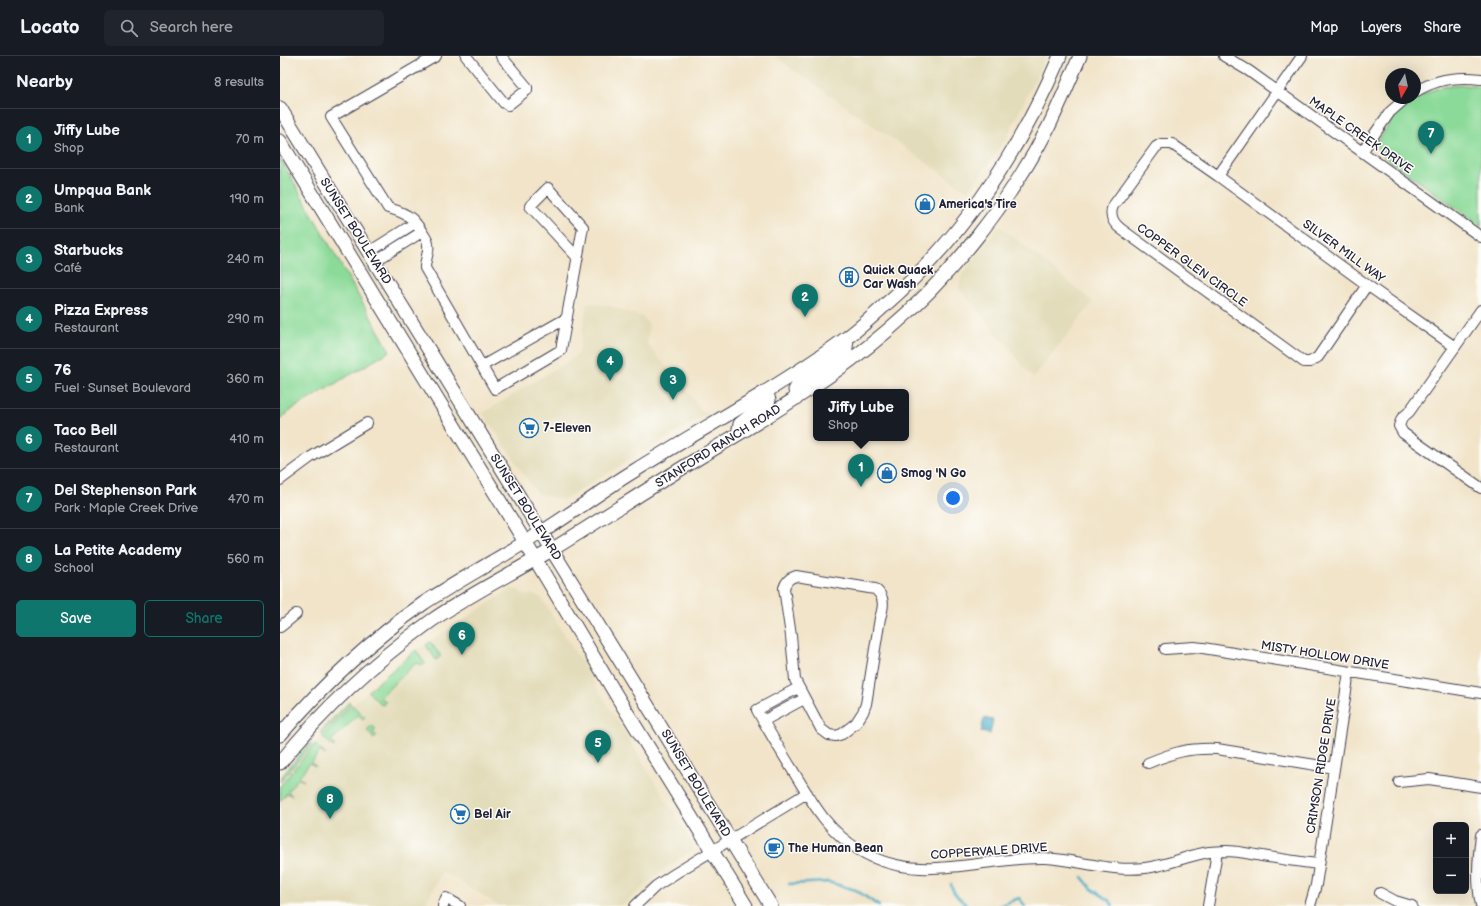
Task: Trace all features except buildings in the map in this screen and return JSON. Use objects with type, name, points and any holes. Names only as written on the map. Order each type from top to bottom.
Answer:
[{"type":"main road","name":"STANFORD RANCH ROAD","points":[[280,735],[313,698],[363,651],[421,606],[482,567],[542,532],[633,472],[806,366],[847,338],[905,288],[933,259],[976,205],[1002,168],[1031,119],[1060,56]]},
{"type":"main road","name":"STANFORD RANCH ROAD","points":[[280,763],[308,730],[350,687],[431,621],[552,550],[797,398],[856,357],[889,330],[947,272],[992,216],[1047,128],[1064,94],[1080,56]]},
{"type":"main road","name":"SUNSET BOULEVARD","points":[[280,108],[771,906]]},
{"type":"main road","name":"SUNSET BOULEVARD","points":[[280,141],[536,559],[711,851],[746,906]]},
{"type":"main road","points":[[797,398],[795,390],[798,385],[843,353],[846,348],[847,338]]},
{"type":"main road","points":[[738,434],[740,424],[769,400],[766,391]]},
{"type":"main road","points":[[313,698],[336,689],[350,687],[353,675],[363,651]]},
{"type":"street","points":[[436,56],[331,117],[388,208],[405,213],[422,232],[429,244],[428,256],[425,261],[426,268],[496,389],[561,350],[583,228],[548,188],[530,206],[577,257]]},
{"type":"street","points":[[466,56],[506,105],[508,105],[527,90],[527,87],[501,56]]},
{"type":"street","name":"MAPLE CREEK DRIVE","points":[[1224,56],[1249,71],[1481,237]]},
{"type":"street","points":[[1218,176],[1302,56]]},
{"type":"street","points":[[1421,89],[1441,80],[1467,78],[1481,79]]},
{"type":"street","points":[[1362,152],[1390,112],[1399,104]]},
{"type":"street","name":"COPPER GLEN CIRCLE","points":[[1218,176],[1172,144],[1161,144],[1152,151],[1113,206],[1111,214],[1113,220],[1121,229],[1304,362],[1310,362],[1318,357],[1367,285]]},
{"type":"street","name":"SILVER MILL WAY","points":[[1218,176],[1367,285],[1455,347]]},
{"type":"street","points":[[372,256],[415,223]]},
{"type":"street","points":[[372,256],[422,232]]},
{"type":"street","points":[[1481,310],[1409,412],[1402,418],[1399,426],[1403,433],[1481,488]]},
{"type":"street","points":[[482,366],[567,318]]},
{"type":"street","points":[[280,480],[311,457],[367,423]]},
{"type":"street","points":[[796,576],[875,589],[880,593],[884,601],[884,609],[880,618],[867,697],[860,718],[852,727],[842,734],[836,736],[829,735],[821,729],[804,699],[798,688],[793,670],[791,631],[784,597],[786,582],[796,576]]},
{"type":"street","points":[[280,627],[296,614]]},
{"type":"street","name":"MISTY HOLLOW DRIVE","points":[[1165,649],[1194,647],[1203,648],[1481,693]]},
{"type":"street","name":"CRIMSON RIDGE DRIVE","points":[[1310,906],[1315,890],[1349,672]]},
{"type":"street","points":[[781,711],[775,701],[798,688]]},
{"type":"street","points":[[763,721],[804,699]]},
{"type":"street","name":"COPPERVALE DRIVE","points":[[775,701],[757,710],[822,818],[843,838],[859,850],[887,862],[902,866],[920,868],[944,868],[1037,858],[1112,868],[1131,869],[1163,865],[1204,853],[1217,852],[1246,853],[1319,864]]},
{"type":"street","points":[[1148,763],[1183,750],[1217,749],[1334,768]]},
{"type":"street","points":[[1399,782],[1429,779],[1481,786]]},
{"type":"street","points":[[635,906],[656,886],[806,793]]},
{"type":"street","points":[[1481,835],[1477,868],[1481,905]]},
{"type":"street","points":[[1208,906],[1217,852]]},
{"type":"street","points":[[1380,893],[1395,901],[1412,906]]},
{"type":"street","points":[[443,906],[446,898],[460,906]]},
{"type":"shaded area","points":[[774,56],[1046,56],[1006,139],[968,192]]},
{"type":"shaded area","points":[[1000,226],[1093,302],[1033,378],[1008,345],[1001,339],[959,288],[962,275]]},
{"type":"shaded area","points":[[587,302],[610,306],[643,317],[649,325],[647,344],[679,379],[701,410],[709,413],[563,500],[537,494],[483,413],[579,354]]},
{"type":"shaded area","points":[[511,589],[520,591],[521,594],[529,596],[530,594],[541,597],[693,844],[693,849],[664,869],[621,906],[500,906],[442,871],[425,906],[280,906],[280,786],[315,744],[352,705],[379,681],[416,650]]},
{"type":"green space","points":[[1464,85],[1481,87],[1481,226],[1382,155],[1378,150],[1378,141],[1394,117],[1408,104],[1421,104],[1421,96],[1440,87]]},
{"type":"green space","points":[[280,158],[390,351],[291,410],[280,420]]},
{"type":"green space","points":[[430,642],[441,656],[436,660],[426,645]]},
{"type":"green space","points":[[416,650],[425,664],[423,665],[416,663],[379,698],[386,701],[383,705],[380,704],[368,691]]},
{"type":"green space","points":[[349,702],[351,704],[322,733],[320,732]]},
{"type":"green space","points":[[352,705],[365,717],[363,719],[358,715],[331,741],[335,745],[333,747],[322,736]]},
{"type":"green space","points":[[372,725],[376,730],[373,732],[377,736],[374,739],[367,730]]},
{"type":"green space","points":[[310,742],[312,744],[280,782],[282,776]]},
{"type":"green space","points":[[315,744],[326,755],[320,751],[312,762],[316,767],[310,763],[299,776],[304,781],[298,778],[288,791],[292,796],[287,793],[280,801],[280,786],[313,746],[315,746]]},
{"type":"water","points":[[984,718],[993,720],[990,734],[981,732]]},
{"type":"waterway","points":[[1082,877],[1092,889],[1110,901],[1113,906]]},
{"type":"waterway","points":[[789,884],[828,882],[856,890],[879,906]]},
{"type":"waterway","points":[[951,884],[953,891],[958,897],[970,906]]},
{"type":"waterway","points":[[999,906],[1019,898],[1025,906]]},
{"type":"place","name":"Del Stephenson Park","points":[[1431,154]]},
{"type":"place","name":"America's Tire","points":[[925,204]]},
{"type":"place","name":"Quick Quack Car Wash","points":[[849,277]]},
{"type":"place","name":"Umpqua Bank","points":[[805,317]]},
{"type":"place","name":"Pizza Express","points":[[610,381]]},
{"type":"place","name":"Starbucks","points":[[673,400]]},
{"type":"place","name":"7-Eleven","points":[[529,428]]},
{"type":"place","name":"Smog 'N Go","points":[[887,473]]},
{"type":"place","name":"Jiffy Lube","points":[[861,487]]},
{"type":"place","name":"Taco Bell","points":[[462,655]]},
{"type":"place","name":"76","points":[[598,763]]},
{"type":"place","name":"Bel Air","points":[[460,814]]},
{"type":"place","name":"La Petite Academy","points":[[330,819]]},
{"type":"place","name":"The Human Bean","points":[[774,848]]}]
